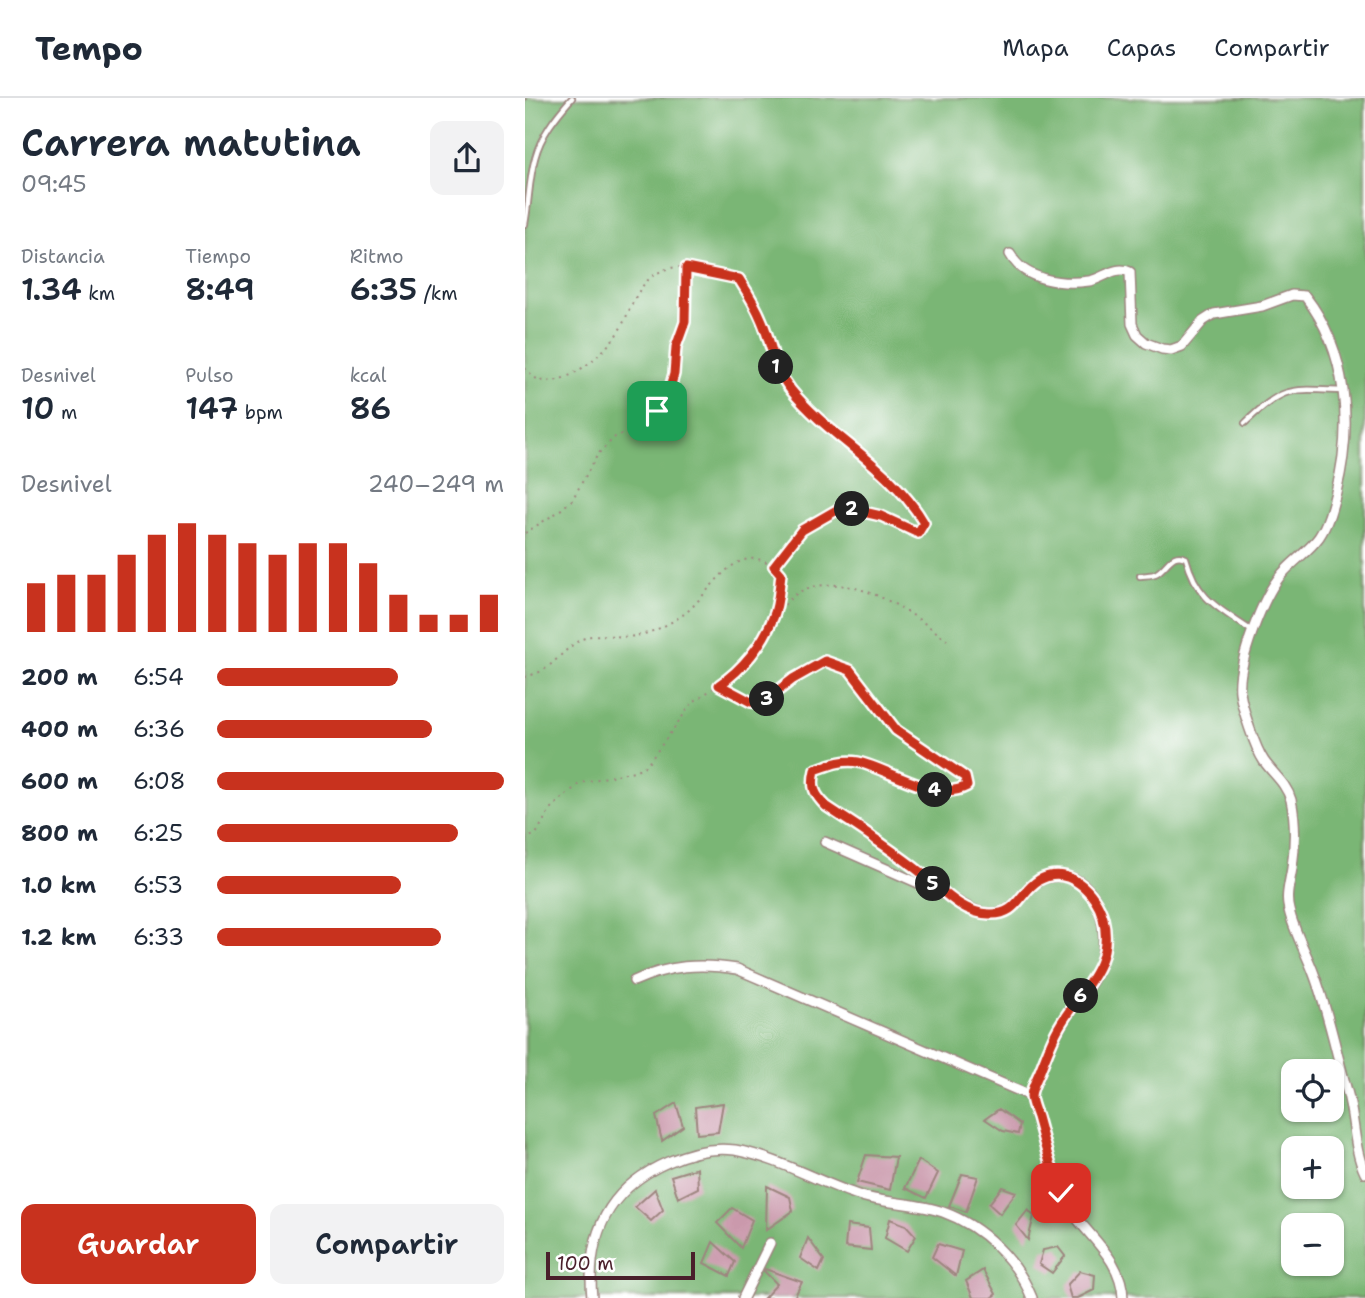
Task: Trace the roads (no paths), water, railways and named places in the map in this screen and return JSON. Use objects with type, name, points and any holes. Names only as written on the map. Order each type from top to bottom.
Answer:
[{"type":"street","points":[[1010,254],[1015,264],[1027,273],[1041,278],[1088,282],[1115,270],[1123,269],[1129,272],[1129,305],[1137,335],[1146,343],[1171,350],[1182,346],[1203,321],[1214,314],[1262,306],[1292,295],[1305,296],[1317,312],[1339,364],[1346,421],[1342,467],[1329,517],[1319,537],[1270,588],[1240,673],[1240,692],[1263,760],[1283,781],[1290,799],[1295,836],[1287,892],[1288,909],[1318,987],[1350,1098],[1356,1142],[1365,1173]]},
{"type":"street","points":[[825,842],[942,893],[977,912],[1001,913],[1013,908],[1040,880],[1050,876],[1063,877],[1086,887],[1096,899],[1105,929],[1100,964],[1089,987],[1060,1025],[1031,1096],[1053,1177],[1076,1217],[1113,1261],[1119,1275],[1123,1298]]},
{"type":"street","points":[[634,981],[664,969],[686,965],[711,964],[737,969],[1031,1096]]},
{"type":"street","points":[[592,1298],[591,1259],[595,1241],[601,1223],[623,1190],[653,1168],[681,1156],[732,1150],[782,1163],[865,1198],[943,1212],[967,1224],[995,1246],[1025,1280],[1032,1298]]},
{"type":"street","points":[[743,1298],[770,1242]]},
{"type":"lane","points":[[525,224],[534,160],[544,136],[572,98]]},
{"type":"lane","points":[[1245,423],[1278,395],[1293,389],[1342,391]]},
{"type":"lane","points":[[1140,576],[1155,574],[1174,557],[1181,555],[1186,558],[1192,579],[1206,598],[1253,632]]},
{"type":"lane","points":[[815,770],[812,784],[816,796],[927,877],[942,893]]}]
